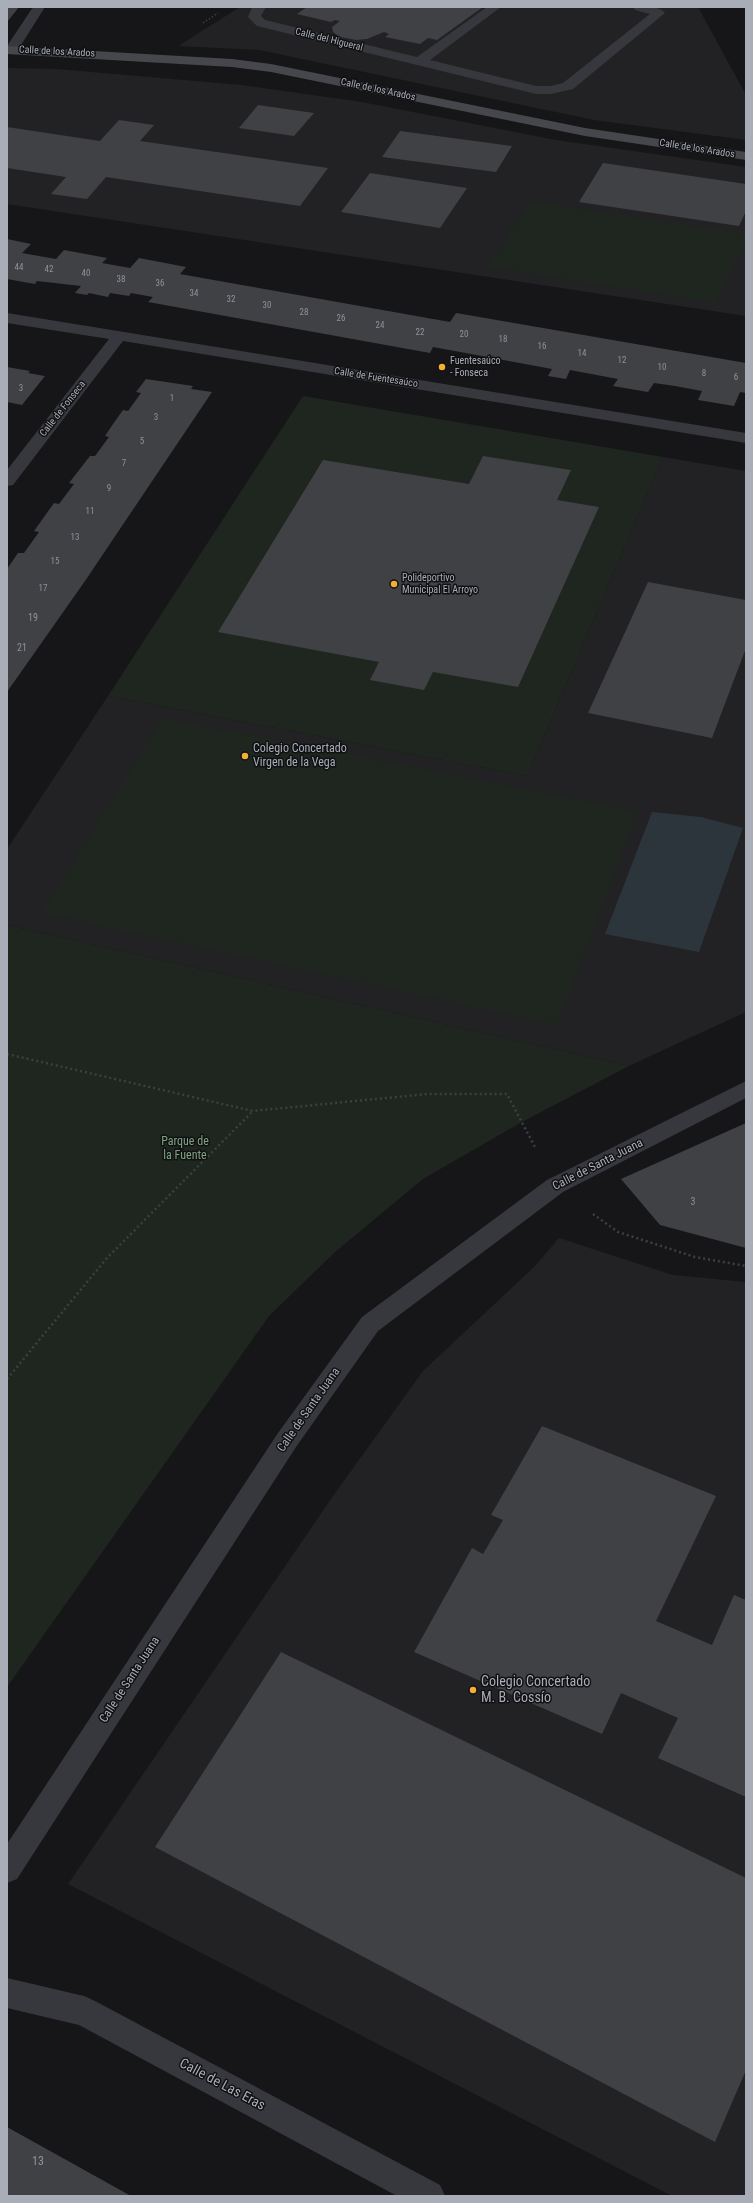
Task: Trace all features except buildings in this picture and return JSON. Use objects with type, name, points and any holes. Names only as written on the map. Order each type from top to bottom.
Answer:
[{"type":"street","points":[[9,50],[39,7]]},
{"type":"street","name":"Calle del Higueral","points":[[260,7],[257,9],[254,17],[262,23],[419,62]]},
{"type":"street","points":[[419,62],[494,7]]},
{"type":"street","points":[[419,62],[536,90],[551,90],[568,86],[658,13],[639,7]]},
{"type":"street","name":"Calle de los Arados","points":[[9,50],[232,63],[271,68],[585,132],[746,156]]},
{"type":"street","name":"Calle de Fuentesaúco","points":[[7,318],[746,438]]},
{"type":"street","name":"Calle de Fonseca","points":[[7,481],[120,337]]},
{"type":"street","name":"Calle de Santa Juana","points":[[7,1869],[287,1440],[370,1324],[555,1186],[746,1090]]},
{"type":"street","name":"Calle de Las Eras","points":[[7,1993],[84,2011],[429,2196]]},
{"type":"path","points":[[7,1054],[253,1111],[427,1094],[507,1094],[555,1186],[618,1232],[695,1258],[746,1266]]},
{"type":"path","points":[[7,1379],[107,1258],[253,1111]]},
{"type":"shaded area","points":[[240,7],[698,7],[746,95],[746,140],[594,120],[259,50],[178,46]]},
{"type":"shaded area","points":[[7,68],[57,69],[242,85],[362,102],[556,140],[746,167],[746,316],[7,204]]},
{"type":"shaded area","name":"Colegio Concertado Virgen de la Vega","points":[[663,457],[746,471],[746,1012],[629,1066],[7,925],[7,849],[108,696],[527,776]]},
{"type":"shaded area","points":[[652,812],[701,817],[743,828],[699,952],[605,934]]},
{"type":"shaded area","name":"Colegio Concertado M. B. Cossío","points":[[559,1238],[673,1275],[746,1282],[746,2196],[672,2196],[68,1884],[333,1496],[423,1371],[535,1266]]},
{"type":"green space","points":[[530,201],[746,234],[746,239],[715,303],[488,267]]},
{"type":"green space","name":"Polideportivo Municipal El Arroyo","points":[[303,396],[663,457],[527,776],[108,696]]},
{"type":"green space","points":[[163,718],[638,811],[557,1025],[42,913]]},
{"type":"green space","name":"Parque de la Fuente","points":[[7,925],[629,1066],[520,1123],[423,1179],[335,1252],[269,1316],[7,1687]]},
{"type":"place","name":"Fuentesaúco - Fonseca","points":[[442,367]]},
{"type":"place","name":"Polideportivo Municipal El Arroyo","points":[[394,584]]},
{"type":"place","name":"Colegio Concertado Virgen de la Vega","points":[[245,756]]},
{"type":"place","name":"Colegio Concertado M. B. Cossío","points":[[473,1690]]}]
